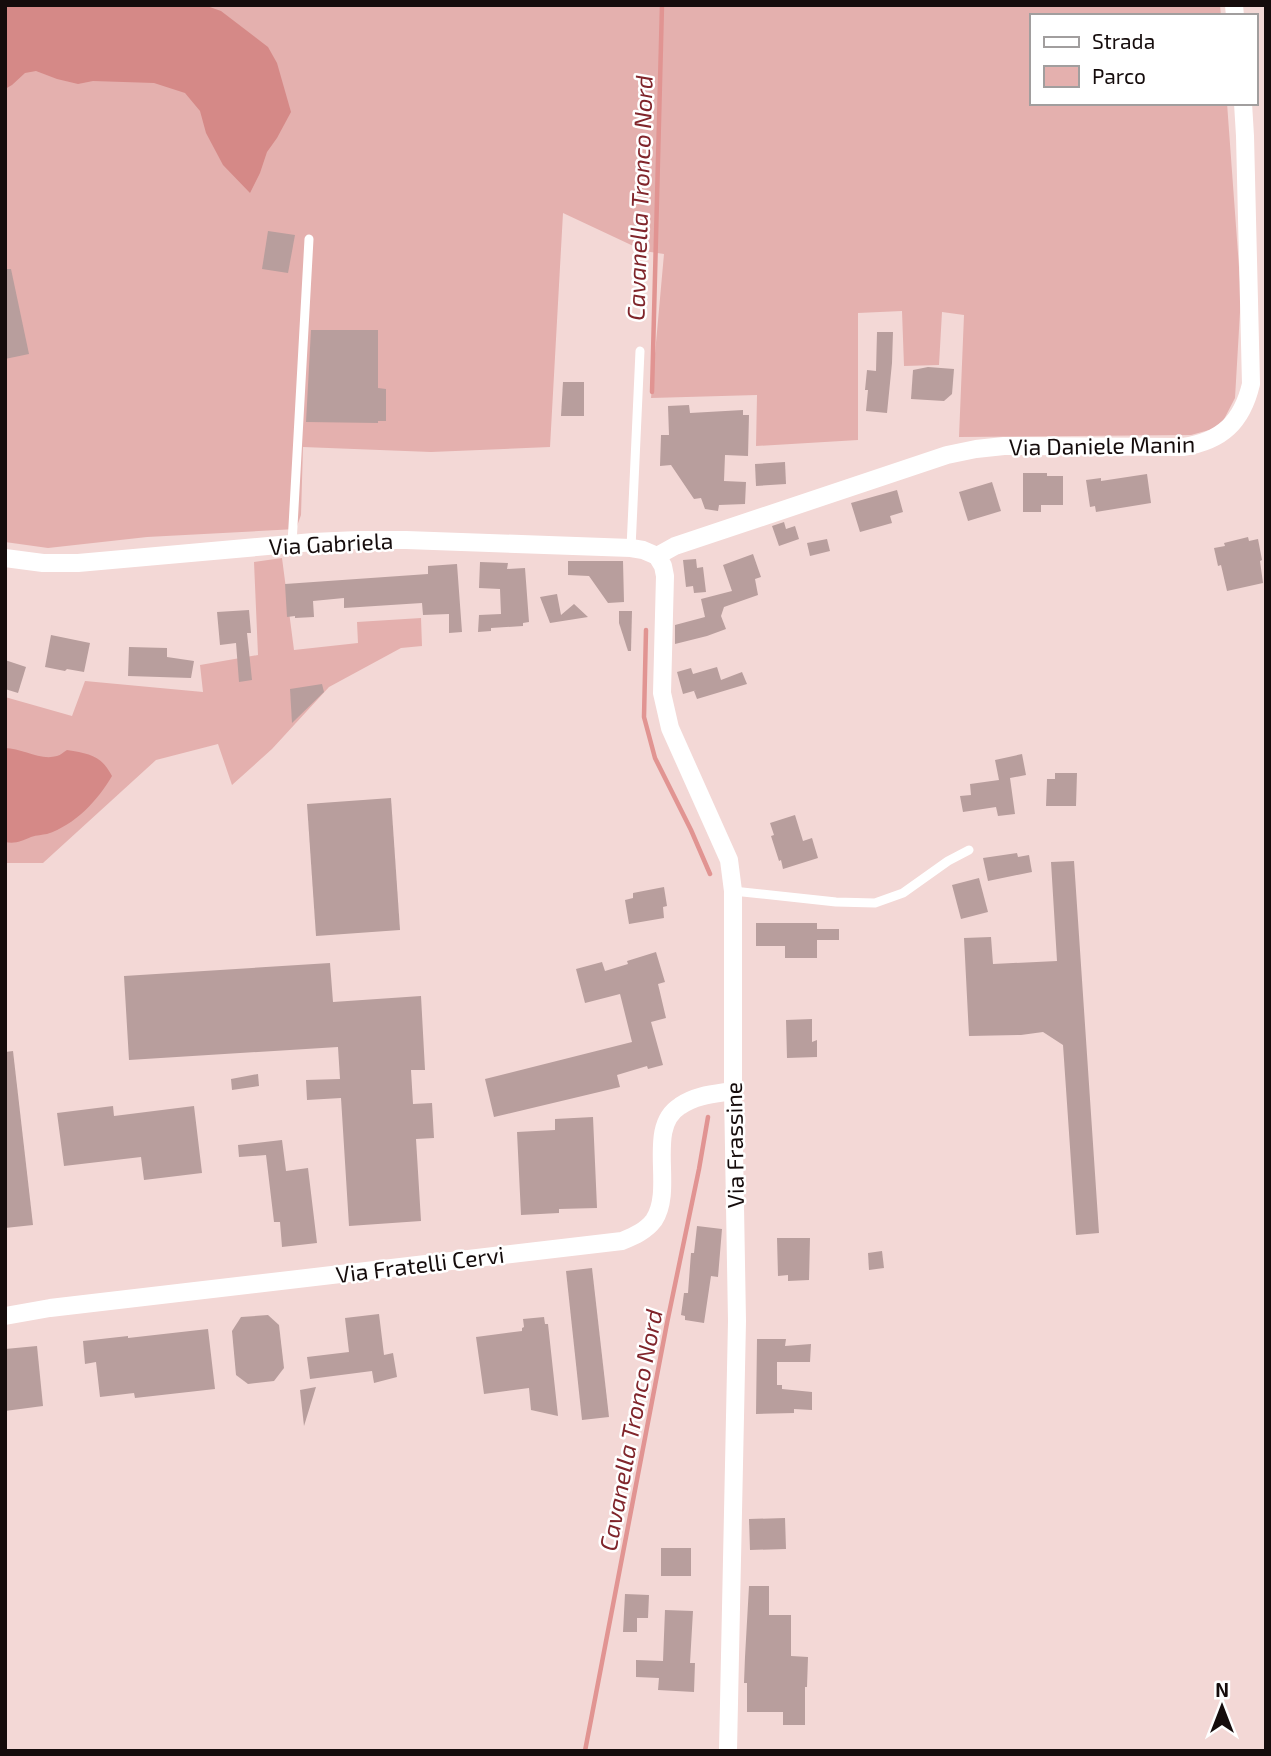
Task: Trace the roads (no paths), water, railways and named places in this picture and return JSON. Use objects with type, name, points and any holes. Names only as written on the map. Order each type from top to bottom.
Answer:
[{"type":"street","name":"Via Daniele Manin","points":[[657,556],[675,546],[947,455],[1004,446],[1183,447],[1208,442],[1223,432],[1238,418],[1247,402],[1251,384],[1243,105]]},
{"type":"street","name":"Via Gabriela","points":[[5,558],[43,563],[78,563],[292,544],[406,540],[631,548],[657,556]]},
{"type":"street","name":"Via Frassine","points":[[657,556],[665,576],[662,692],[670,728],[729,860],[733,891],[737,1321],[729,1751]]},
{"type":"street","name":"Via Fratelli Cervi","points":[[5,1316],[50,1308],[622,1241],[637,1235],[655,1218],[662,1189],[662,1142],[669,1116],[678,1107],[696,1097],[733,1091]]},
{"type":"lane","points":[[292,544],[309,239]]},
{"type":"lane","points":[[631,548],[640,351]]},
{"type":"lane","points":[[733,891],[836,902],[875,903],[903,893],[948,861],[969,850]]},
{"type":"waterway","name":"Cavanella Tronco Nord","points":[[652,392],[662,5]]},
{"type":"waterway","name":"Cavanella Tronco Nord","points":[[646,630],[644,717],[655,758],[710,874]]},
{"type":"waterway","name":"Cavanella Tronco Nord","points":[[585,1751],[708,1117]]}]
